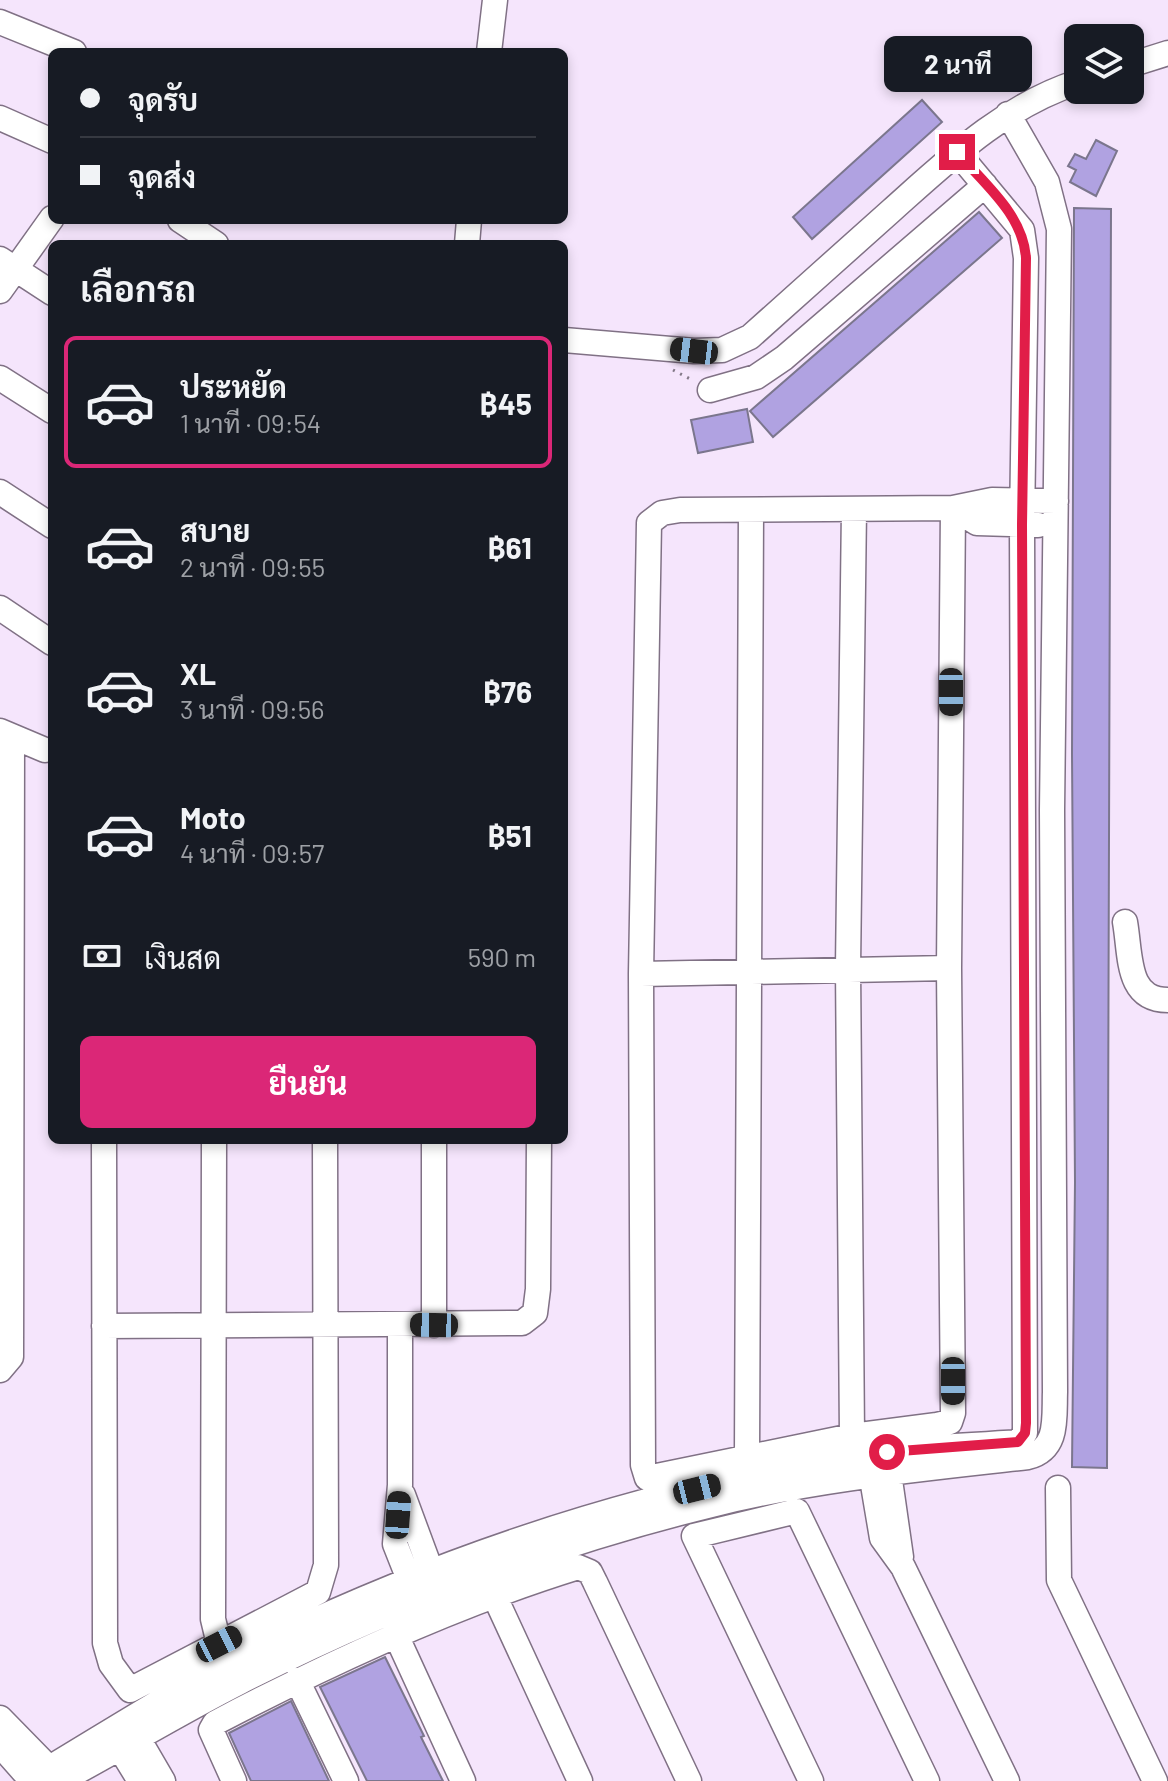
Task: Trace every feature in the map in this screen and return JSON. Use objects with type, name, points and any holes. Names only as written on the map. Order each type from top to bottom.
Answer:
[{"type":"street","points":[[489,48],[495,0]]},
{"type":"street","points":[[0,22],[64,48]]},
{"type":"street","points":[[1144,61],[1168,53]]},
{"type":"street","points":[[568,343],[694,351],[722,350],[750,337],[957,152],[1008,114],[1064,88]]},
{"type":"street","points":[[878,1464],[1028,1457],[1040,1454],[1053,1435],[1052,810],[1057,213],[1047,182],[1008,114]]},
{"type":"street","points":[[1,120],[48,139]]},
{"type":"street","points":[[0,1745],[24,1772],[46,1777],[124,1735],[239,1683],[424,1586],[556,1551],[638,1514],[726,1502],[878,1464],[1018,1442],[1025,1433],[1022,500],[1026,258],[1022,230],[957,152]]},
{"type":"street","points":[[710,390],[756,377],[805,340],[985,185]]},
{"type":"street","points":[[892,210],[918,242]]},
{"type":"street","points":[[1022,230],[1057,213]]},
{"type":"street","points":[[0,291],[8,264],[48,222]]},
{"type":"street","points":[[186,224],[210,240]]},
{"type":"street","points":[[8,264],[48,290]]},
{"type":"street","points":[[826,269],[851,299]]},
{"type":"street","points":[[778,312],[805,340]]},
{"type":"street","points":[[731,346],[744,381]]},
{"type":"street","points":[[0,378],[48,408]]},
{"type":"street","points":[[0,492],[48,523]]},
{"type":"street","points":[[953,508],[949,968],[953,1413],[950,1422],[937,1425],[852,1436],[650,1478],[644,1475],[641,974],[649,523],[662,513],[953,508],[992,500],[1022,500],[1056,513]]},
{"type":"street","points":[[953,508],[977,523],[1022,525],[1056,513]]},
{"type":"street","points":[[852,1436],[848,967],[854,509]]},
{"type":"street","points":[[747,1456],[751,510]]},
{"type":"street","points":[[0,608],[48,640]]},
{"type":"street","points":[[0,1370],[6,1368],[11,1357],[5,931],[6,734],[45,750]]},
{"type":"street","points":[[1024,811],[1052,810]]},
{"type":"street","points":[[1125,922],[1137,989],[1148,998],[1168,1000]]},
{"type":"street","points":[[641,974],[848,967],[949,968]]},
{"type":"street","points":[[1025,1128],[1054,1128]]},
{"type":"street","points":[[104,1144],[105,1643],[111,1664],[130,1690],[318,1592],[323,1585],[326,1565],[325,1144]]},
{"type":"street","points":[[214,1144],[213,1619],[219,1644]]},
{"type":"street","points":[[434,1144],[434,1325]]},
{"type":"street","points":[[104,1326],[522,1323],[535,1313],[539,1144]]},
{"type":"street","points":[[400,1325],[400,1485],[395,1544],[424,1586]]},
{"type":"street","points":[[1026,1423],[1053,1435]]},
{"type":"street","points":[[878,1464],[903,1567],[1007,1781]]},
{"type":"street","points":[[1058,1488],[1059,1580],[1155,1781]]},
{"type":"street","points":[[811,1781],[694,1536],[797,1511],[927,1781]]},
{"type":"street","points":[[234,1781],[211,1730],[215,1723],[297,1680],[396,1635],[578,1567],[590,1572],[689,1781]]},
{"type":"street","points":[[495,1597],[580,1781]]},
{"type":"street","points":[[396,1635],[463,1781]]},
{"type":"street","points":[[297,1680],[346,1781]]},
{"type":"street","points":[[0,1718],[46,1777]]},
{"type":"street","points":[[124,1735],[140,1781]]},
{"type":"street","points":[[124,1735],[163,1781]]},
{"type":"building","points":[[922,100],[942,122],[812,239],[793,217]]},
{"type":"building","points":[[1096,140],[1117,151],[1096,196],[1070,182],[1076,170],[1068,166],[1075,154],[1086,159]]},
{"type":"building","points":[[1074,208],[1111,209],[1107,1468],[1072,1467],[1075,1182],[1072,754]]},
{"type":"building","points":[[979,212],[1002,238],[773,437],[750,411]]},
{"type":"building","points":[[747,409],[753,442],[698,453],[691,420]]},
{"type":"building","points":[[385,1657],[443,1781],[367,1781],[320,1687]]},
{"type":"building","points":[[291,1701],[329,1781],[251,1781],[229,1733]]},
{"type":"route","points":[[887,1452],[1018,1442],[1025,1433],[1026,1423],[1022,525],[1026,258],[1022,230],[1011,213],[957,152]]}]
